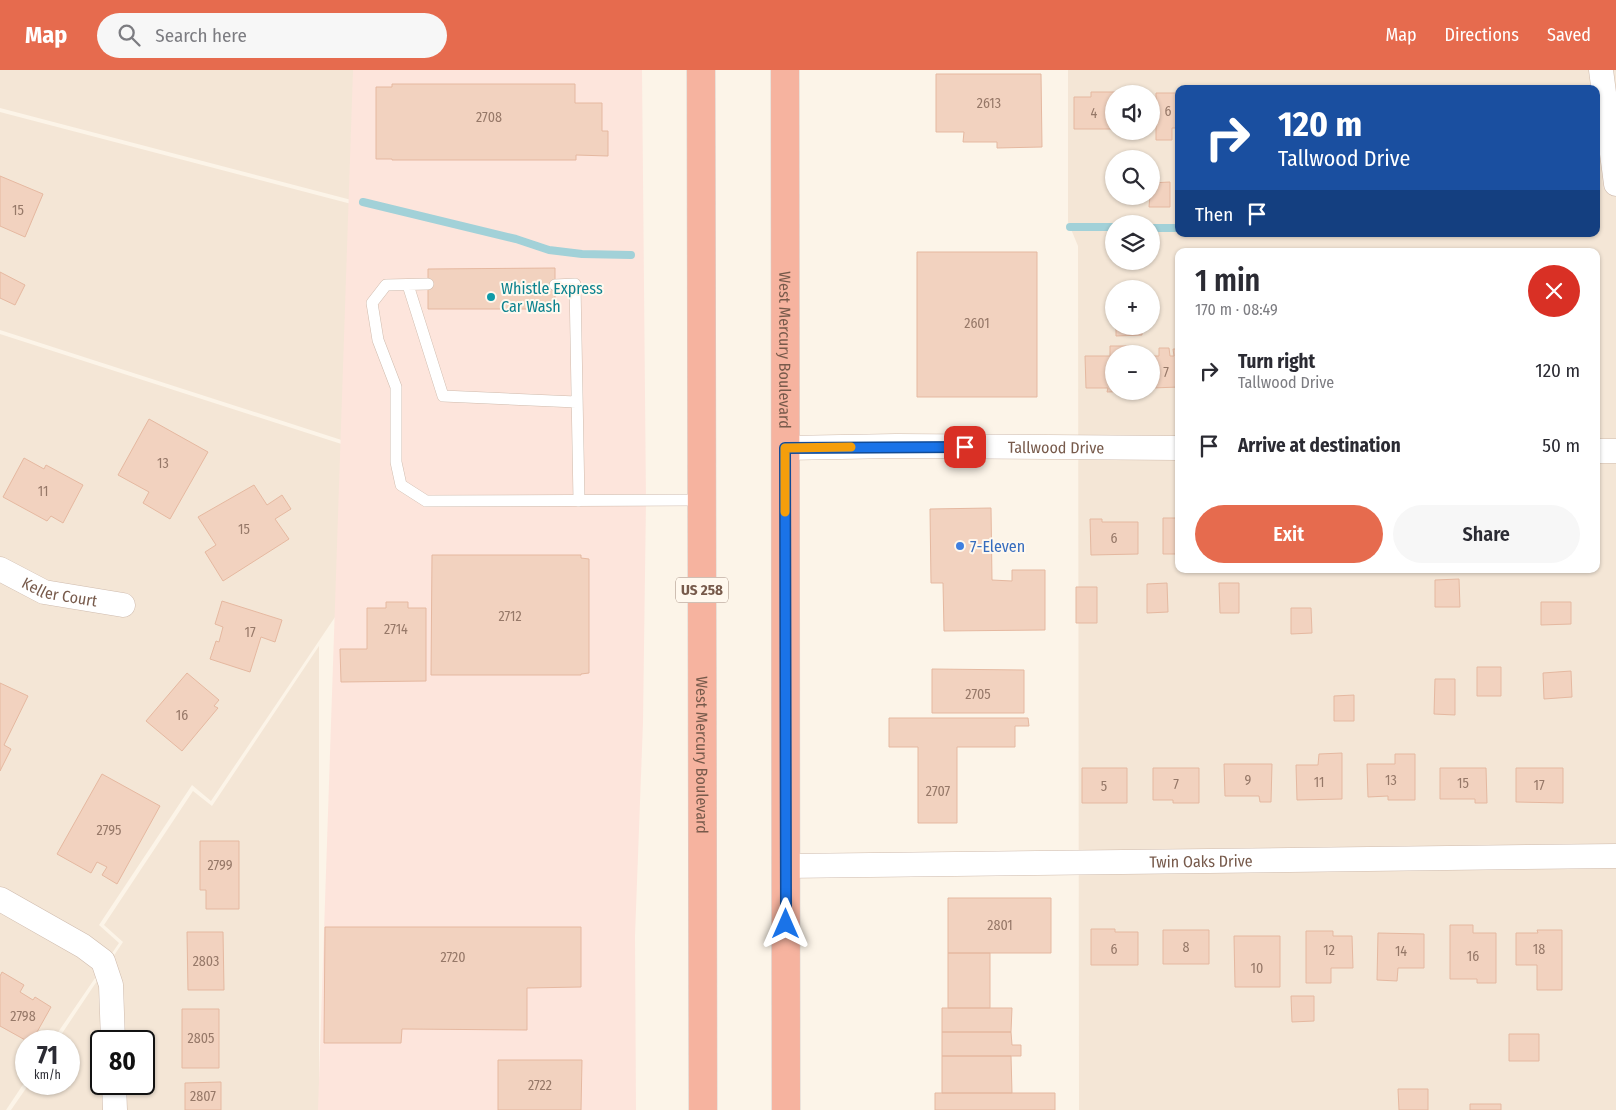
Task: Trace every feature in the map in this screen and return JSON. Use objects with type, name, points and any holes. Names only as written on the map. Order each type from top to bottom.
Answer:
[{"type":"highway","name":"West Mercury Boulevard","points":[[701,70],[703,1110]]},
{"type":"highway","name":"West Mercury Boulevard","points":[[785,70],[786,1110]]},
{"type":"street","points":[[1601,70],[1616,184]]},
{"type":"street","name":"Tallwood Drive","points":[[785,448],[906,446],[1175,448]]},
{"type":"street","points":[[1600,451],[1616,451]]},
{"type":"street","name":"Keller Court","points":[[0,569],[44,592],[123,606]]},
{"type":"street","name":"Twin Oaks Drive","points":[[786,866],[1616,856]]},
{"type":"street","points":[[0,899],[83,946],[103,962],[111,985],[113,1030]]},
{"type":"street","points":[[114,1095],[115,1110]]},
{"type":"lane","points":[[428,284],[386,285],[372,303],[378,340],[396,387],[396,462],[401,485],[426,501],[701,500]]},
{"type":"lane","points":[[555,285],[575,284],[579,501]]},
{"type":"lane","points":[[408,285],[443,396],[576,402]]},
{"type":"shaded area","points":[[0,70],[359,70],[359,202],[0,108]]},
{"type":"shaded area","points":[[353,70],[642,70],[646,501],[643,722],[635,936],[636,1110],[318,1110]]},
{"type":"shaded area","points":[[1068,70],[1616,70],[1616,1110],[1079,1110],[1078,246],[1068,222]]},
{"type":"shaded area","points":[[0,112],[359,206],[360,446],[0,330]]},
{"type":"shaded area","points":[[0,334],[360,450],[362,577],[211,801],[192,785],[99,925],[119,943],[60,1030],[15,1030],[16,1095],[6,1110],[0,1110]]},
{"type":"shaded area","points":[[319,646],[319,1110],[11,1110],[21,1095],[80,1095],[80,1030],[64,1030],[123,942],[104,925],[193,791],[212,806]]},
{"type":"building","points":[[936,74],[1041,74],[1042,147],[997,148],[997,142],[963,142],[964,132],[936,132]]},
{"type":"building","points":[[392,84],[575,84],[575,103],[602,103],[602,131],[608,131],[608,156],[576,155],[576,160],[376,159],[376,87],[392,87]]},
{"type":"building","points":[[1091,92],[1105,92],[1105,129],[1074,129],[1074,97],[1091,97]]},
{"type":"building","points":[[1160,93],[1175,93],[1175,128],[1172,128],[1172,140],[1160,140]]},
{"type":"building","points":[[0,176],[43,194],[25,237],[0,226]]},
{"type":"building","points":[[1170,182],[1170,207],[1149,207],[1149,205],[1160,205],[1160,183]]},
{"type":"building","points":[[917,252],[1037,252],[1037,397],[917,397]]},
{"type":"building","name":"Whistle Express Car Wash","points":[[555,268],[555,309],[428,309],[428,269]]},
{"type":"building","points":[[0,272],[25,285],[15,305],[0,298]]},
{"type":"building","points":[[1160,348],[1169,348],[1170,356],[1174,356],[1173,349],[1175,349],[1175,387],[1160,388]]},
{"type":"building","points":[[1085,356],[1105,356],[1105,388],[1086,388]]},
{"type":"building","points":[[149,419],[208,452],[170,519],[143,503],[149,492],[118,475]]},
{"type":"building","points":[[24,458],[44,469],[46,465],[83,485],[63,523],[51,516],[47,521],[3,497]]},
{"type":"building","points":[[254,485],[267,505],[282,495],[291,509],[275,519],[289,539],[223,581],[205,552],[216,545],[198,517]]},
{"type":"building","points":[[991,508],[992,580],[1012,581],[1012,570],[1045,570],[1045,630],[944,631],[943,583],[931,583],[930,509]]},
{"type":"building","points":[[1163,518],[1175,518],[1175,554],[1163,554]]},
{"type":"building","points":[[1090,519],[1102,519],[1102,522],[1138,522],[1138,554],[1091,555]]},
{"type":"building","points":[[432,555],[581,555],[581,558],[589,559],[589,673],[581,675],[431,675]]},
{"type":"building","points":[[1459,579],[1460,607],[1435,607],[1435,580]]},
{"type":"building","points":[[1167,583],[1168,612],[1147,613],[1147,584]]},
{"type":"building","points":[[1219,583],[1239,583],[1239,613],[1220,613]]},
{"type":"building","points":[[1076,587],[1097,587],[1097,623],[1076,623]]},
{"type":"building","points":[[222,601],[282,620],[275,642],[261,637],[250,672],[210,659],[216,641],[219,642],[223,627],[215,624]]},
{"type":"building","points":[[386,602],[408,602],[408,608],[426,608],[426,681],[341,682],[340,649],[367,649],[367,608],[386,608]]},
{"type":"building","points":[[1541,602],[1571,602],[1571,624],[1541,625]]},
{"type":"building","points":[[1291,608],[1311,608],[1312,633],[1291,634]]},
{"type":"building","points":[[1477,667],[1501,667],[1501,696],[1477,696]]},
{"type":"building","points":[[932,669],[1024,670],[1024,713],[932,713]]},
{"type":"building","points":[[1571,671],[1572,697],[1544,699],[1543,673]]},
{"type":"building","points":[[187,673],[219,700],[214,706],[218,708],[182,751],[146,721]]},
{"type":"building","points":[[1435,679],[1455,679],[1455,715],[1434,714]]},
{"type":"building","points":[[0,683],[28,696],[4,745],[11,749],[0,771]]},
{"type":"building","points":[[1354,695],[1354,721],[1334,721],[1334,696]]},
{"type":"building","points":[[889,718],[1028,718],[1029,726],[1015,726],[1015,747],[957,747],[957,823],[918,823],[918,747],[889,747]]},
{"type":"building","points":[[1342,753],[1342,799],[1297,800],[1296,765],[1318,765],[1319,754]]},
{"type":"building","points":[[1395,754],[1415,754],[1415,800],[1388,800],[1388,796],[1368,797],[1367,764],[1395,764]]},
{"type":"building","points":[[1224,764],[1272,764],[1271,802],[1260,802],[1259,796],[1225,796]]},
{"type":"building","points":[[1082,768],[1127,768],[1127,803],[1082,803]]},
{"type":"building","points":[[1153,768],[1199,768],[1199,803],[1173,803],[1173,800],[1153,800]]},
{"type":"building","points":[[1440,768],[1486,768],[1487,803],[1475,803],[1475,799],[1440,799]]},
{"type":"building","points":[[1516,768],[1563,768],[1563,803],[1516,802]]},
{"type":"building","points":[[102,774],[160,806],[117,884],[102,875],[107,867],[97,862],[91,873],[57,854]]},
{"type":"building","points":[[200,841],[239,841],[239,909],[206,909],[206,890],[200,890]]},
{"type":"building","points":[[948,898],[1051,898],[1051,953],[948,953]]},
{"type":"building","points":[[1450,925],[1473,925],[1473,933],[1496,933],[1496,983],[1477,983],[1477,979],[1450,979]]},
{"type":"building","points":[[325,927],[581,927],[581,987],[527,988],[527,1030],[402,1029],[401,1043],[324,1043]]},
{"type":"building","points":[[1091,929],[1115,929],[1115,932],[1138,932],[1138,965],[1091,965]]},
{"type":"building","points":[[1163,930],[1209,930],[1209,964],[1163,964]]},
{"type":"building","points":[[1537,930],[1562,930],[1562,990],[1537,990],[1537,965],[1516,965],[1516,933],[1538,933]]},
{"type":"building","points":[[1306,931],[1333,931],[1333,936],[1352,936],[1353,968],[1331,968],[1331,983],[1306,983]]},
{"type":"building","points":[[187,932],[223,932],[224,990],[188,990]]},
{"type":"building","points":[[1378,933],[1424,934],[1424,968],[1398,968],[1397,981],[1377,980]]},
{"type":"building","points":[[1234,936],[1280,936],[1280,987],[1235,987]]},
{"type":"building","points":[[948,953],[990,953],[990,1008],[948,1008]]},
{"type":"building","points":[[2,972],[24,985],[20,992],[33,1000],[35,997],[51,1007],[38,1030],[15,1030],[15,1034],[0,1026],[0,976]]},
{"type":"building","points":[[1291,996],[1314,996],[1314,1021],[1292,1022]]},
{"type":"building","points":[[942,1008],[1012,1008],[1011,1032],[942,1032]]},
{"type":"building","points":[[182,1009],[219,1009],[219,1068],[182,1068]]},
{"type":"building","points":[[942,1032],[1011,1032],[1012,1045],[1021,1045],[1021,1056],[942,1056]]},
{"type":"building","points":[[1509,1034],[1539,1034],[1539,1061],[1509,1061]]},
{"type":"building","points":[[942,1056],[1011,1056],[1012,1093],[942,1093]]},
{"type":"building","points":[[498,1060],[582,1060],[581,1110],[498,1110]]},
{"type":"building","points":[[221,1082],[221,1110],[185,1110],[185,1083]]},
{"type":"building","points":[[1398,1089],[1428,1089],[1428,1110],[1399,1110]]},
{"type":"building","points":[[935,1093],[1055,1093],[1055,1110],[935,1110]]},
{"type":"building","points":[[1470,1104],[1501,1104],[1501,1110],[1470,1110]]},
{"type":"waterway","points":[[363,202],[516,239],[549,250],[582,254],[631,255]]},
{"type":"waterway","points":[[1070,227],[1105,227]]},
{"type":"waterway","points":[[1160,228],[1175,228]]},
{"type":"slow traffic","points":[[785,512],[785,448],[851,447]]},
{"type":"place","name":"Whistle Express Car Wash","points":[[491,297]]},
{"type":"place","name":"7-Eleven","points":[[960,546]]},
{"type":"route","points":[[786,924],[785,448],[965,447]]}]
